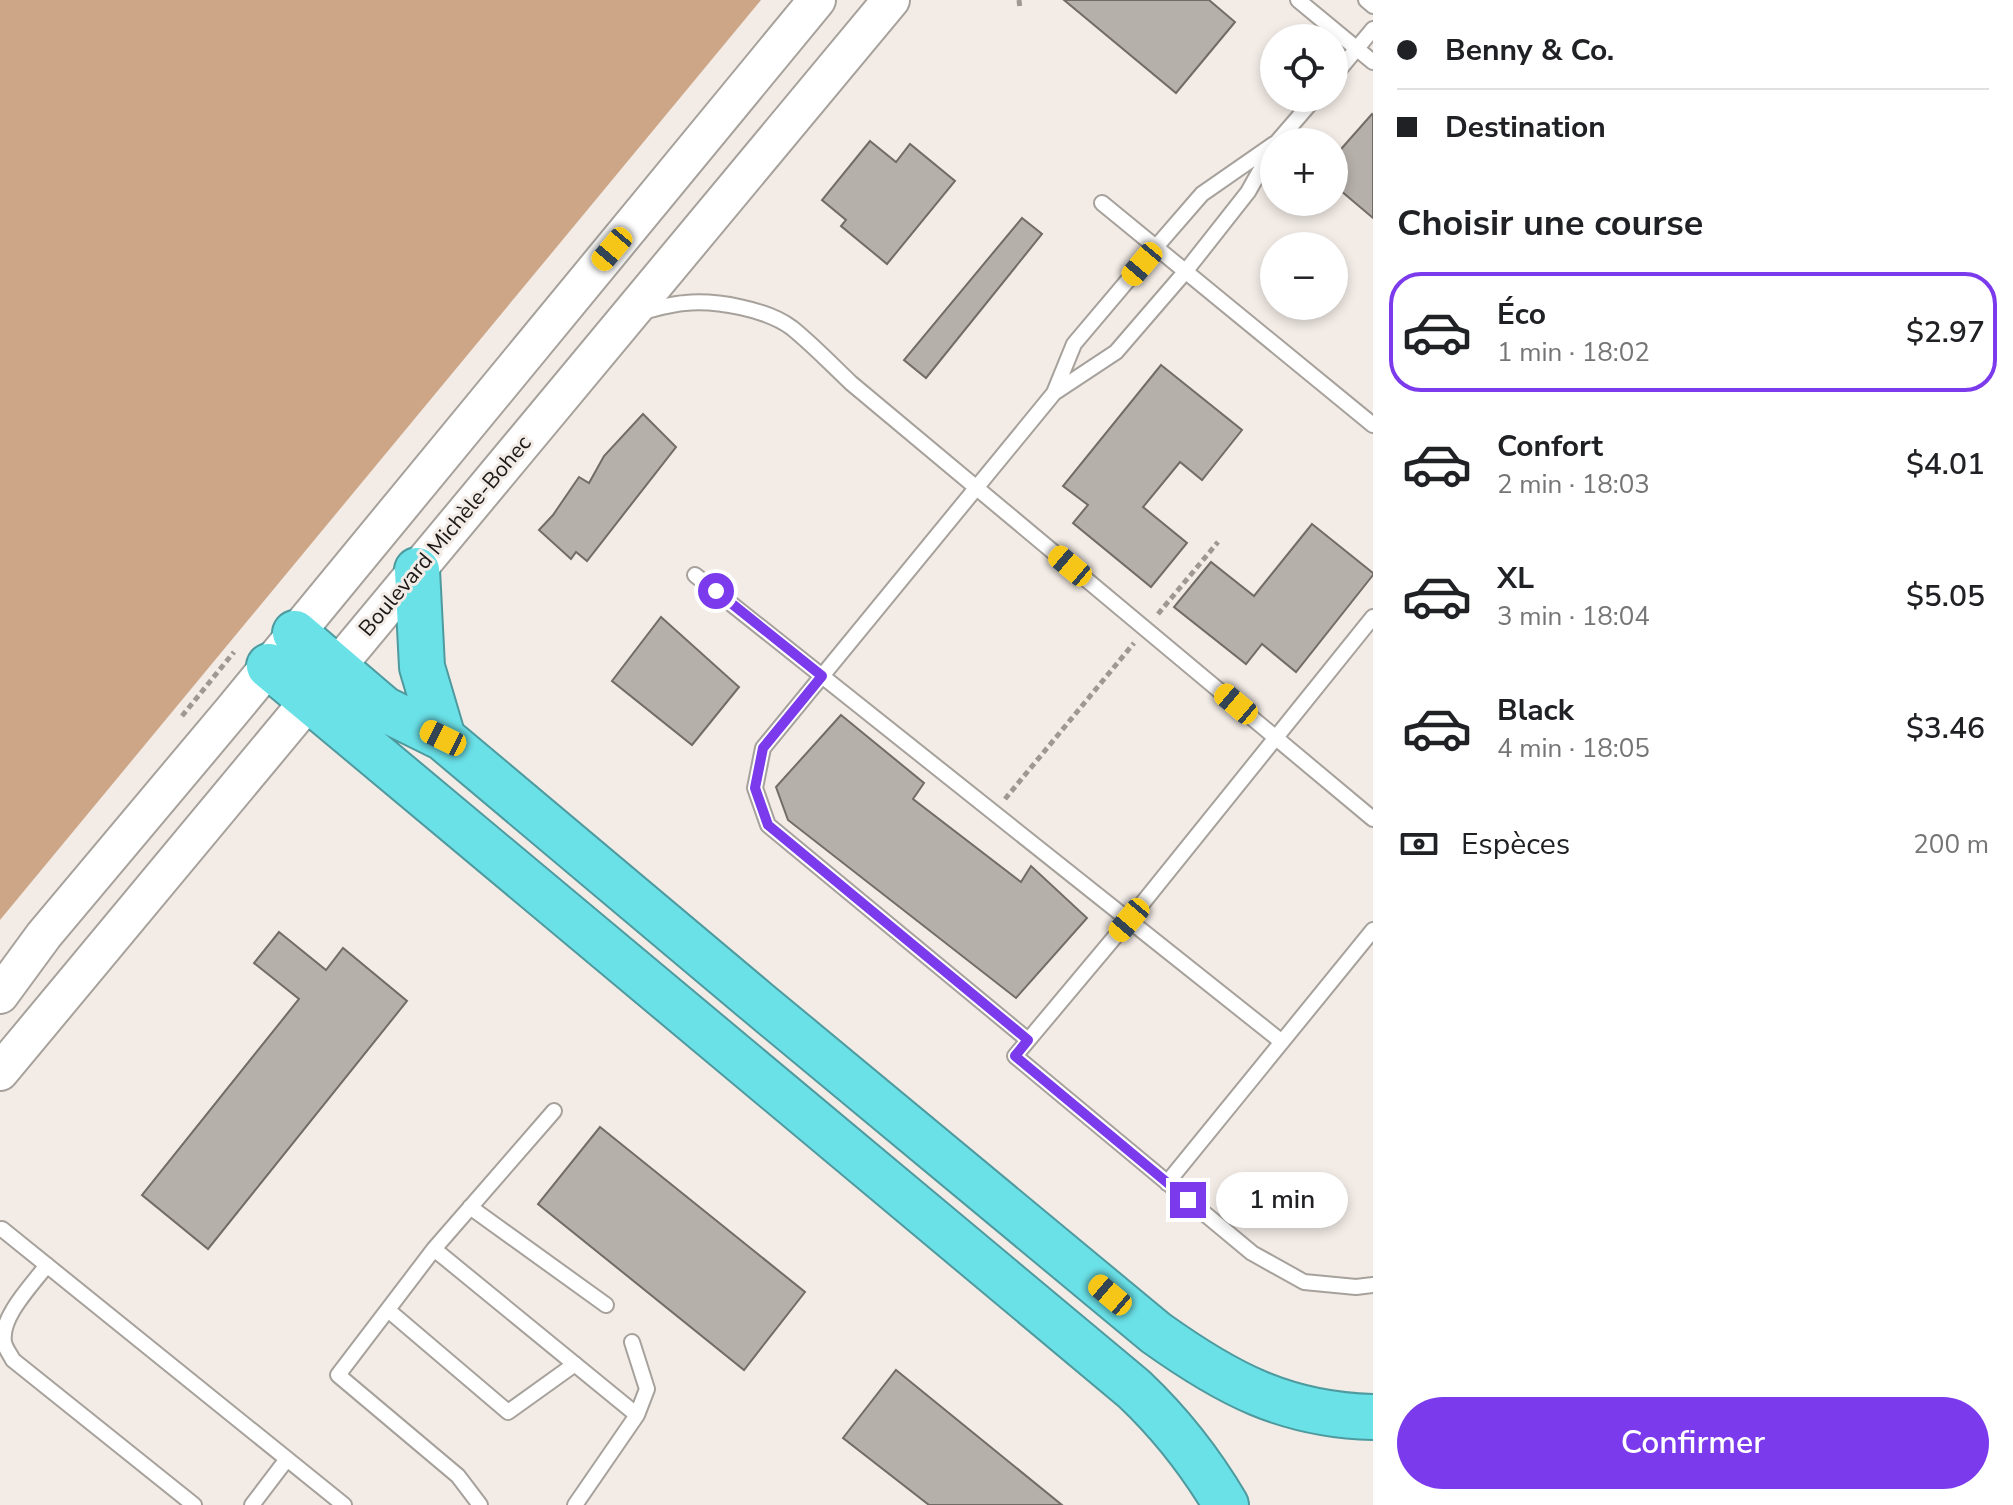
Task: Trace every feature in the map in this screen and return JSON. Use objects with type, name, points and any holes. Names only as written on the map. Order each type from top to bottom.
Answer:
[{"type":"highway","points":[[417,570],[422,667],[443,738]]},
{"type":"highway","points":[[282,650],[1134,1389],[1187,1445],[1226,1505]]},
{"type":"highway","points":[[323,684],[443,738],[1156,1333],[1215,1372],[1267,1398],[1324,1413],[1373,1417]]},
{"type":"street","points":[[0,995],[44,935],[817,0]]},
{"type":"street","name":"Boulevard Michèle-Bohec","points":[[0,1072],[891,0]]},
{"type":"lane","points":[[1298,0],[1373,62]]},
{"type":"lane","points":[[1366,0],[1373,6]]},
{"type":"lane","points":[[1348,60],[1373,29]]},
{"type":"lane","points":[[1289,128],[1303,112]]},
{"type":"lane","points":[[1054,393],[1074,344],[1156,247],[1202,194],[1260,154]]},
{"type":"lane","points":[[1028,1040],[768,825],[755,788],[763,748],[1054,393],[1116,352],[1185,272],[1248,192],[1260,171]]},
{"type":"lane","points":[[1102,203],[1373,425]]},
{"type":"lane","points":[[626,317],[681,303],[717,304],[750,310],[790,327],[851,383],[1373,819]]},
{"type":"lane","points":[[695,575],[1282,1042]]},
{"type":"lane","points":[[1373,617],[1015,1056],[1252,1253],[1304,1282],[1356,1287],[1373,1285]]},
{"type":"lane","points":[[1167,1183],[1373,930]]},
{"type":"lane","points":[[480,1505],[458,1476],[338,1375],[434,1249],[554,1111]]},
{"type":"lane","points":[[470,1207],[606,1305]]},
{"type":"lane","points":[[2,1229],[344,1505]]},
{"type":"lane","points":[[434,1249],[637,1415]]},
{"type":"lane","points":[[47,1265],[5,1324],[4,1344],[13,1360],[194,1505]]},
{"type":"lane","points":[[388,1310],[508,1412],[575,1364]]},
{"type":"lane","points":[[575,1505],[637,1415],[647,1389],[632,1342]]},
{"type":"lane","points":[[252,1505],[287,1459]]},
{"type":"path","points":[[1019,0],[1020,9]]},
{"type":"path","points":[[1004,799],[1218,542]]},
{"type":"shaded area","points":[[0,0],[761,0],[0,920]]},
{"type":"building","points":[[1064,0],[1209,0],[1235,22],[1176,93]]},
{"type":"building","points":[[1372,114],[1373,218],[1348,197],[1348,141]]},
{"type":"building","points":[[870,141],[896,162],[910,144],[955,181],[887,264],[841,226],[846,220],[822,200]]},
{"type":"building","points":[[1022,218],[1042,234],[926,378],[904,360]]},
{"type":"building","points":[[1161,365],[1242,430],[1202,480],[1180,462],[1143,507],[1187,543],[1151,587],[1073,523],[1088,505],[1063,486]]},
{"type":"building","points":[[643,414],[676,447],[587,561],[576,552],[571,559],[539,530],[579,477],[589,483],[604,456]]},
{"type":"building","points":[[1312,524],[1373,575],[1296,672],[1262,644],[1246,664],[1174,607],[1211,562],[1254,596]]},
{"type":"building","points":[[661,617],[739,687],[692,745],[612,681]]},
{"type":"building","points":[[841,715],[924,783],[913,799],[1021,882],[1031,866],[1087,918],[1016,998],[788,820],[776,787]]},
{"type":"building","points":[[279,932],[326,970],[343,948],[407,1001],[208,1249],[142,1195],[299,999],[254,963]]},
{"type":"building","points":[[600,1127],[805,1292],[744,1370],[538,1204]]},
{"type":"building","points":[[896,1370],[1062,1505],[929,1505],[843,1438]]},
{"type":"route","points":[[716,591],[822,676],[763,748],[755,788],[768,825],[1028,1040],[1015,1056],[1188,1200]]}]
